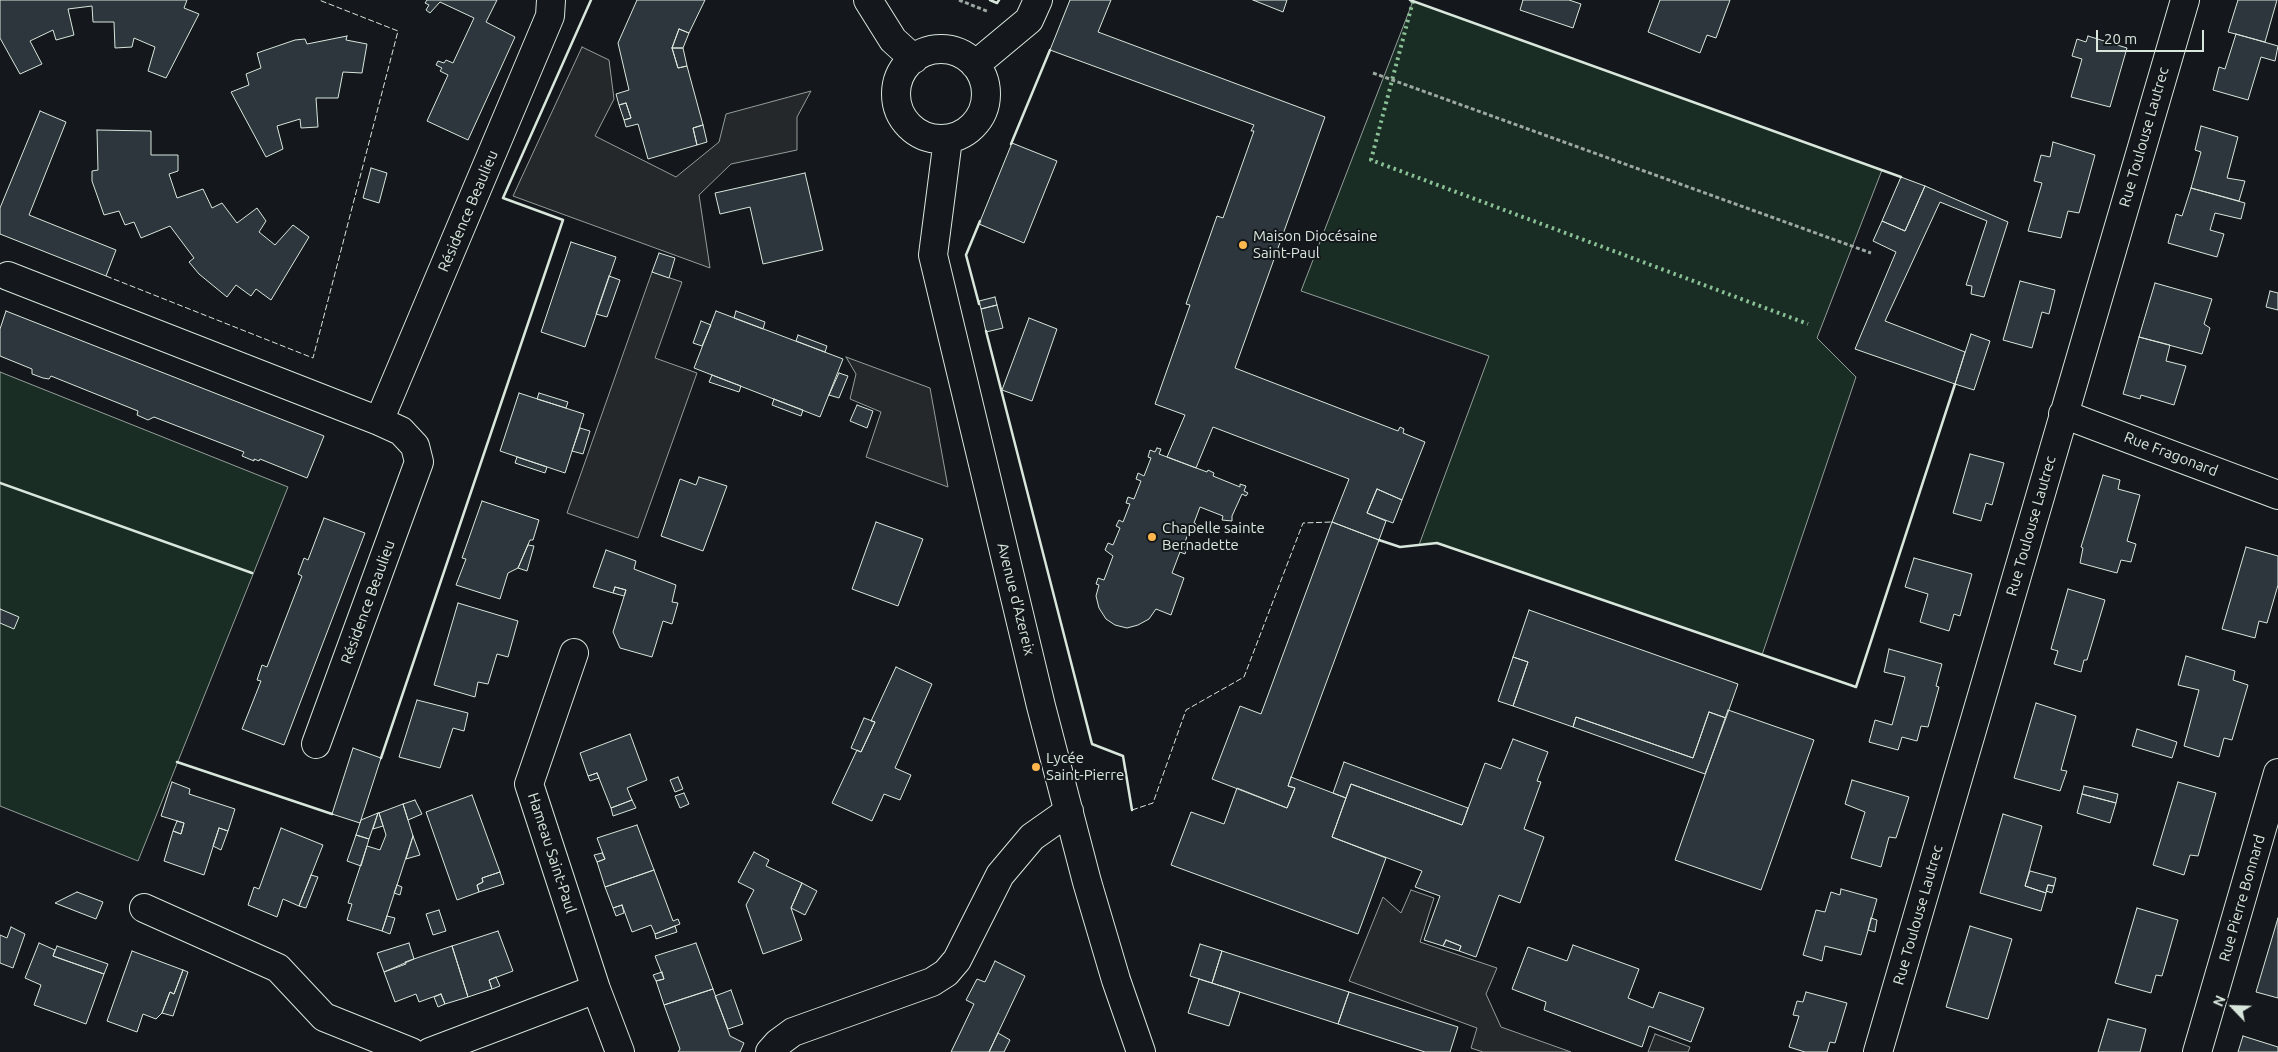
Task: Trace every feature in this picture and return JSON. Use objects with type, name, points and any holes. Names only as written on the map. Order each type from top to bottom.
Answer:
[{"type":"street","name":"Résidence Beaulieu","points":[[379,421],[550,16],[550,0]]},
{"type":"street","points":[[868,0],[893,40],[914,59]]},
{"type":"street","points":[[975,64],[1029,20],[1038,0]]},
{"type":"street","name":"Rue Toulouse Lautrec","points":[[1878,1052],[2185,0]]},
{"type":"street","points":[[938,49],[954,50],[975,64],[985,83],[987,99],[983,114],[974,126],[963,134],[948,139],[935,139],[922,135],[910,127],[901,116],[896,88],[901,74],[914,59],[923,53],[938,49]]},
{"type":"street","name":"Avenue d'Azereix","points":[[948,139],[933,255],[1039,697],[1096,912],[1141,1052]]},
{"type":"street","name":"Résidence Beaulieu","points":[[8,276],[379,421],[401,431],[415,446],[418,462],[316,744]]},
{"type":"street","name":"Rue Fragonard","points":[[2063,414],[2277,492]]},
{"type":"street","name":"Hameau Saint-Paul","points":[[574,653],[529,784],[596,989],[620,1052]]},
{"type":"street","name":"Rue Pierre Bonnard","points":[[2197,1052],[2278,773]]},
{"type":"street","points":[[770,1052],[778,1042],[793,1032],[932,982],[946,974],[957,960],[1000,875],[1032,837],[1069,811]]},
{"type":"street","points":[[144,908],[278,968],[324,1017],[411,1052]]},
{"type":"street","points":[[430,1052],[596,989]]},
{"type":"path","points":[[1373,73],[1871,253]]},
{"type":"green space","points":[[1413,1],[1882,170],[1817,338],[1856,377],[1762,655],[1437,543],[1419,545],[1489,356],[1301,291]]},
{"type":"green space","points":[[0,372],[288,487],[138,861],[0,806]]},
{"type":"shaded area","points":[[582,47],[609,60],[614,99],[595,136],[676,177],[719,142],[726,114],[811,91],[797,117],[797,150],[731,164],[699,195],[710,268],[513,196]]},
{"type":"shaded area","points":[[652,272],[682,282],[655,358],[697,373],[638,538],[567,513]]},
{"type":"shaded area","points":[[846,357],[930,388],[948,487],[866,457],[881,412],[850,399],[856,374]]},
{"type":"shaded area","points":[[1411,890],[1434,898],[1420,942],[1497,968],[1486,994],[1501,1027],[1571,1052],[1483,1052],[1471,1048],[1477,1028],[1349,981],[1383,897],[1401,913]]},
{"type":"shaded area","points":[[1655,1034],[1690,1047],[1688,1052],[1648,1052]]},
{"type":"building","points":[[0,0],[187,0],[184,8],[199,14],[166,78],[148,71],[155,47],[134,38],[132,47],[115,48],[114,22],[93,22],[92,6],[68,9],[74,35],[56,40],[53,30],[30,41],[42,64],[20,74],[0,38]]},
{"type":"building","points":[[427,0],[497,0],[486,22],[515,37],[468,140],[427,121],[448,75],[440,71],[442,68],[436,65],[438,61],[444,63],[446,60],[453,63],[474,18],[440,2],[430,13],[426,10],[429,5],[425,3]]},
{"type":"building","points":[[637,0],[705,0],[689,33],[679,29],[672,48],[678,68],[687,66],[703,125],[693,128],[697,145],[648,159],[638,124],[626,127],[624,120],[631,118],[626,103],[619,105],[616,94],[629,90],[618,43]]},
{"type":"building","name":"Maison Diocésaine Saint-Paul","points":[[1070,0],[1111,0],[1098,32],[1325,117],[1235,368],[1398,431],[1400,427],[1404,429],[1403,433],[1425,442],[1402,500],[1377,489],[1367,513],[1386,521],[1379,540],[1332,522],[1349,479],[1213,427],[1196,468],[1167,457],[1185,415],[1155,404],[1190,305],[1186,304],[1217,216],[1223,218],[1254,131],[1251,131],[1254,125],[1050,50]]},
{"type":"building","points":[[1253,0],[1287,0],[1283,12]]},
{"type":"building","points":[[1523,0],[1569,0],[1581,4],[1573,28],[1520,10]]},
{"type":"building","points":[[1660,0],[1730,0],[1716,38],[1707,35],[1700,53],[1648,32]]},
{"type":"building","points":[[2238,0],[2277,0],[2265,42],[2228,32]]},
{"type":"building","points":[[679,29],[689,33],[683,48],[672,48]]},
{"type":"building","points":[[2236,34],[2278,46],[2275,61],[2261,57],[2248,100],[2213,90],[2219,67],[2225,69]]},
{"type":"building","points":[[347,36],[346,40],[367,44],[362,73],[343,72],[338,98],[316,98],[318,127],[301,128],[300,119],[277,126],[283,149],[266,157],[231,92],[249,85],[246,74],[261,68],[257,53],[295,40],[305,39],[307,44]]},
{"type":"building","points":[[2088,36],[2127,48],[2110,107],[2071,97],[2082,59],[2072,56],[2077,39],[2086,42]]},
{"type":"building","points":[[672,48],[683,48],[687,66],[678,68]]},
{"type":"building","points":[[626,103],[631,118],[624,120],[619,105]]},
{"type":"building","points":[[40,111],[66,122],[29,215],[116,250],[106,276],[0,234],[0,208]]},
{"type":"building","points":[[703,125],[707,142],[697,145],[693,128]]},
{"type":"building","points":[[2201,126],[2238,137],[2227,178],[2245,181],[2239,201],[2191,188],[2201,152],[2195,150]]},
{"type":"building","points":[[97,130],[151,131],[151,155],[178,155],[178,171],[169,174],[177,198],[203,189],[212,208],[222,203],[237,223],[257,208],[266,221],[259,232],[275,245],[293,225],[309,237],[271,300],[256,289],[251,296],[236,285],[227,297],[199,274],[189,262],[194,258],[170,226],[141,238],[134,222],[125,225],[119,211],[104,215],[92,181],[92,171],[98,170]]},
{"type":"building","points":[[2053,142],[2095,155],[2079,213],[2068,211],[2061,238],[2028,231],[2042,183],[2034,181],[2041,155],[2050,157]]},
{"type":"building","points":[[1012,143],[1057,161],[1024,243],[979,224]]},
{"type":"building","points":[[371,168],[387,173],[379,203],[363,198]]},
{"type":"building","points":[[805,173],[823,250],[763,264],[750,207],[720,214],[715,193]]},
{"type":"building","points":[[1901,177],[1925,186],[1905,231],[1882,221]]},
{"type":"building","points":[[1925,186],[2008,222],[1984,297],[1971,294],[1972,286],[1966,285],[1987,221],[1940,202],[1885,321],[1965,352],[1955,384],[1855,349],[1896,252],[1873,241],[1882,221],[1905,231]]},
{"type":"building","points":[[2191,188],[2245,203],[2241,219],[2215,213],[2210,230],[2224,234],[2217,257],[2168,243],[2176,214],[2182,216]]},
{"type":"building","points":[[571,242],[616,257],[585,347],[541,332]]},
{"type":"building","points":[[659,253],[675,258],[669,278],[652,272]]},
{"type":"building","points":[[609,276],[620,280],[607,317],[596,314]]},
{"type":"building","points":[[2020,281],[2055,290],[2049,314],[2042,312],[2032,348],[2003,340]]},
{"type":"building","points":[[2155,283],[2212,299],[2204,324],[2210,328],[2202,354],[2139,337]]},
{"type":"building","points":[[2270,291],[2278,293],[2278,310],[2266,307]]},
{"type":"building","points":[[995,297],[997,305],[981,309],[979,301]]},
{"type":"building","points":[[997,305],[1003,328],[986,332],[981,309]]},
{"type":"building","points":[[6,311],[324,436],[307,478],[260,459],[259,461],[254,459],[254,461],[242,456],[244,452],[154,417],[148,420],[137,415],[138,411],[51,376],[49,379],[32,374],[32,369],[0,356],[0,329]]},
{"type":"building","points":[[716,311],[843,359],[820,417],[694,368]]},
{"type":"building","points":[[736,311],[765,322],[763,329],[734,318]]},
{"type":"building","points":[[1029,318],[1057,329],[1032,401],[1002,390]]},
{"type":"building","points":[[701,321],[711,325],[702,346],[693,343]]},
{"type":"building","points":[[1971,334],[1990,341],[1974,390],[1955,384]]},
{"type":"building","points":[[798,335],[827,346],[825,352],[796,341]]},
{"type":"building","points":[[2139,337],[2170,345],[2166,361],[2186,366],[2174,405],[2141,395],[2140,399],[2123,394]]},
{"type":"building","points":[[839,373],[848,376],[839,398],[829,395]]},
{"type":"building","points":[[712,375],[741,386],[739,392],[709,382]]},
{"type":"building","points":[[519,393],[584,414],[565,473],[500,451]]},
{"type":"building","points":[[539,393],[568,402],[566,408],[537,399]]},
{"type":"building","points":[[774,399],[803,410],[801,416],[772,405]]},
{"type":"building","points":[[857,405],[873,411],[867,428],[850,421]]},
{"type":"building","points":[[580,428],[590,431],[583,454],[572,451]]},
{"type":"building","name":"Chapelle sainte Bernadette","points":[[1157,448],[1161,449],[1159,454],[1207,472],[1208,470],[1214,473],[1213,476],[1240,487],[1240,484],[1246,486],[1244,491],[1248,493],[1246,496],[1242,494],[1232,516],[1232,521],[1222,520],[1223,516],[1200,507],[1194,523],[1196,524],[1194,530],[1190,529],[1183,547],[1187,548],[1185,554],[1180,552],[1172,573],[1184,578],[1171,615],[1156,609],[1149,619],[1127,628],[1115,625],[1106,619],[1099,608],[1096,596],[1099,585],[1096,584],[1098,578],[1104,580],[1113,556],[1105,550],[1108,543],[1113,545],[1120,528],[1116,526],[1119,520],[1123,522],[1130,504],[1126,503],[1128,497],[1134,499],[1141,481],[1136,479],[1138,473],[1144,476],[1151,458],[1148,457],[1150,450],[1155,452]]},
{"type":"building","points":[[1970,454],[2004,463],[1992,505],[1986,503],[1981,521],[1953,513]]},
{"type":"building","points":[[517,457],[547,467],[545,473],[515,463]]},
{"type":"building","points":[[2103,475],[2120,480],[2118,489],[2140,495],[2127,541],[2136,544],[2131,562],[2121,560],[2117,573],[2080,563],[2083,548],[2081,547]]},
{"type":"building","points":[[699,477],[727,486],[703,551],[661,536],[680,479],[696,485]]},
{"type":"building","points":[[1377,489],[1402,500],[1393,523],[1367,513]]},
{"type":"building","points":[[482,501],[539,520],[533,540],[530,540],[518,568],[508,573],[500,599],[456,585],[466,559],[462,558]]},
{"type":"building","points":[[324,518],[365,533],[284,745],[242,729],[261,681],[257,680],[262,665],[267,667],[302,576],[298,574],[304,558],[308,560]]},
{"type":"building","points":[[876,522],[923,539],[898,606],[852,589]]},
{"type":"building","points":[[1332,522],[1379,540],[1288,786],[1295,788],[1287,808],[1212,779],[1240,706],[1261,714]]},
{"type":"building","points":[[528,545],[534,546],[527,571],[518,568]]},
{"type":"building","points":[[2246,547],[2278,556],[2278,585],[2267,623],[2259,621],[2255,638],[2222,629]]},
{"type":"building","points":[[606,550],[636,561],[634,569],[676,585],[672,602],[678,603],[672,624],[663,621],[652,657],[620,648],[613,632],[626,590],[615,587],[613,593],[593,587]]},
{"type":"building","points":[[1914,558],[1972,574],[1960,616],[1954,614],[1949,631],[1920,622],[1928,594],[1905,587]]},
{"type":"building","points":[[615,587],[626,590],[624,596],[613,593]]},
{"type":"building","points":[[2068,589],[2105,600],[2087,660],[2084,660],[2081,672],[2054,664],[2058,651],[2051,649]]},
{"type":"building","points":[[458,603],[518,621],[508,657],[497,654],[488,684],[478,682],[475,697],[434,685]]},
{"type":"building","points":[[0,609],[19,617],[14,629],[0,623]]},
{"type":"building","points":[[1529,610],[1738,684],[1726,718],[1709,712],[1693,758],[1576,717],[1573,727],[1513,706],[1528,662],[1513,657]]},
{"type":"building","points":[[1889,649],[1942,664],[1936,686],[1939,687],[1928,727],[1921,726],[1917,741],[1902,737],[1898,750],[1869,742],[1875,720],[1892,725],[1905,677],[1884,672]]},
{"type":"building","points":[[2186,656],[2235,671],[2233,680],[2248,685],[2232,740],[2224,738],[2219,757],[2184,746],[2199,690],[2178,685]]},
{"type":"building","points":[[1513,657],[1528,662],[1513,706],[1498,701]]},
{"type":"building","points":[[896,667],[932,684],[895,768],[911,775],[900,800],[884,794],[872,821],[832,803],[857,750],[861,752],[875,722],[871,721]]},
{"type":"building","points":[[417,700],[468,713],[464,731],[453,728],[440,768],[399,757]]},
{"type":"building","points":[[2036,703],[2076,716],[2061,770],[2067,771],[2060,791],[2014,778]]},
{"type":"building","points":[[1728,710],[1814,740],[1761,890],[1675,860]]},
{"type":"building","points":[[1709,712],[1726,718],[1705,774],[1573,727],[1576,717],[1693,758]]},
{"type":"building","points":[[864,718],[875,722],[861,752],[851,748]]},
{"type":"building","points":[[2137,729],[2177,742],[2172,758],[2132,746]]},
{"type":"building","points":[[630,734],[647,780],[627,788],[632,800],[611,808],[597,773],[588,776],[580,753]]},
{"type":"building","points":[[1513,739],[1548,752],[1537,781],[1541,782],[1524,829],[1544,837],[1520,903],[1499,895],[1476,957],[1459,951],[1461,946],[1446,940],[1443,946],[1424,940],[1440,896],[1415,887],[1422,871],[1332,837],[1351,784],[1462,825],[1485,763],[1501,769]]},
{"type":"building","points":[[353,748],[381,758],[360,823],[332,814]]},
{"type":"building","points":[[1344,762],[1468,808],[1462,825],[1351,784],[1346,798],[1333,793]]},
{"type":"building","points":[[597,773],[599,778],[590,781],[588,776]]},
{"type":"building","points":[[678,777],[683,789],[675,792],[670,780]]},
{"type":"building","points":[[1291,777],[1346,798],[1332,837],[1386,858],[1358,934],[1171,865],[1191,812],[1224,824],[1237,788],[1287,808],[1295,788],[1288,786]]},
{"type":"building","points":[[1852,780],[1909,797],[1896,838],[1889,837],[1881,867],[1851,858],[1865,812],[1845,804]]},
{"type":"building","points":[[172,782],[190,789],[189,794],[235,809],[228,831],[219,828],[204,875],[164,861],[173,831],[181,834],[184,823],[161,816]]},
{"type":"building","points":[[2178,782],[2216,793],[2198,856],[2190,855],[2184,875],[2153,865]]},
{"type":"building","points":[[2084,786],[2118,794],[2116,803],[2082,794]]},
{"type":"building","points":[[684,793],[689,804],[680,808],[675,796]]},
{"type":"building","points":[[2082,794],[2116,803],[2110,823],[2077,813]]},
{"type":"building","points":[[472,795],[500,872],[482,878],[483,882],[477,885],[479,892],[457,900],[426,812]]},
{"type":"building","points":[[415,800],[422,814],[408,820],[403,804]]},
{"type":"building","points":[[632,800],[636,808],[613,816],[611,808]]},
{"type":"building","points":[[403,804],[413,836],[382,931],[347,920],[352,904],[348,903],[367,846],[380,850],[386,835],[379,813]]},
{"type":"building","points":[[378,813],[369,839],[356,835],[361,820]]},
{"type":"building","points":[[378,813],[383,826],[373,829]]},
{"type":"building","points":[[2003,814],[2042,826],[2025,886],[2046,893],[2041,911],[1980,893]]},
{"type":"building","points":[[177,821],[184,823],[181,834],[173,831]]},
{"type":"building","points":[[637,825],[654,870],[605,887],[597,862],[605,859],[597,838]]},
{"type":"building","points":[[219,828],[228,831],[221,850],[213,846]]},
{"type":"building","points":[[281,828],[323,845],[299,906],[283,899],[277,917],[248,905],[254,887],[259,889]]},
{"type":"building","points":[[356,835],[369,839],[361,866],[347,861]]},
{"type":"building","points":[[413,836],[420,855],[406,859]]},
{"type":"building","points":[[754,852],[769,860],[766,866],[802,883],[791,908],[802,940],[763,954],[746,905],[754,890],[738,882]]},
{"type":"building","points":[[602,853],[605,859],[597,862],[594,855]]},
{"type":"building","points":[[654,870],[673,921],[678,919],[680,924],[655,934],[651,925],[632,932],[622,905],[613,908],[605,887]]},
{"type":"building","points":[[2030,871],[2056,878],[2054,886],[2048,885],[2046,893],[2025,886]]},
{"type":"building","points":[[500,872],[504,884],[479,892],[477,885],[483,882],[482,878]]},
{"type":"building","points":[[311,875],[318,877],[306,908],[299,906]]},
{"type":"building","points":[[802,883],[817,891],[805,915],[791,908]]},
{"type":"building","points":[[397,885],[402,887],[400,895],[394,893]]},
{"type":"building","points":[[2048,885],[2054,886],[2052,893],[2046,891]]},
{"type":"building","points":[[1841,889],[1877,899],[1861,955],[1825,946],[1822,961],[1803,955],[1816,910],[1825,912],[1831,892],[1840,895]]},
{"type":"building","points":[[77,892],[103,902],[96,919],[55,903]]},
{"type":"building","points":[[622,905],[624,913],[616,916],[613,908]]},
{"type":"building","points":[[2137,908],[2178,920],[2162,976],[2156,975],[2151,993],[2115,983]]},
{"type":"building","points":[[439,910],[446,931],[433,935],[426,914]]},
{"type":"building","points":[[387,916],[395,918],[390,934],[382,931]]},
{"type":"building","points":[[1871,918],[1877,920],[1875,932],[1868,930]]},
{"type":"building","points":[[2278,918],[2278,998],[2256,992]]},
{"type":"building","points":[[675,926],[677,932],[656,939],[655,934]]},
{"type":"building","points":[[1970,926],[2012,939],[1988,1019],[1946,1007]]},
{"type":"building","points":[[11,927],[25,934],[13,968],[0,963],[0,935],[7,938]]},
{"type":"building","points":[[498,931],[513,971],[489,980],[492,989],[468,997],[452,946]]},
{"type":"building","points":[[1446,940],[1461,946],[1459,951],[1443,946]]},
{"type":"building","points":[[39,943],[55,950],[53,956],[104,974],[86,1024],[34,1005],[41,985],[25,978]]},
{"type":"building","points":[[409,943],[414,959],[384,972],[377,953]]},
{"type":"building","points":[[696,943],[713,989],[664,1005],[656,981],[664,979],[655,956]]},
{"type":"building","points":[[1200,944],[1222,951],[1212,983],[1190,976]]},
{"type":"building","points":[[1573,945],[1639,969],[1628,998],[1653,1008],[1659,992],[1704,1008],[1691,1042],[1649,1026],[1642,1047],[1544,1010],[1546,1002],[1512,989],[1528,947],[1567,961]]},
{"type":"building","points":[[57,946],[108,964],[104,974],[53,956]]},
{"type":"building","points":[[452,946],[468,997],[445,1004],[441,994],[419,1002],[416,994],[395,1002],[384,972],[406,964],[405,962]]},
{"type":"building","points":[[132,951],[183,970],[174,994],[170,992],[162,1013],[156,1019],[143,1014],[137,1032],[107,1021]]},
{"type":"building","points":[[1222,951],[1349,992],[1338,1024],[1212,983]]},
{"type":"building","points":[[995,961],[1025,976],[989,1052],[951,1052],[974,1004],[966,1000],[977,979],[985,982]]},
{"type":"building","points":[[183,970],[188,972],[173,1016],[162,1013],[170,992],[174,994]]},
{"type":"building","points":[[662,972],[664,979],[656,981],[653,975]]},
{"type":"building","points":[[496,977],[500,986],[492,989],[489,980]]},
{"type":"building","points":[[1199,979],[1240,992],[1229,1026],[1188,1013]]},
{"type":"building","points":[[713,989],[730,1036],[744,1043],[740,1052],[678,1052],[680,1049],[664,1005]]},
{"type":"building","points":[[731,990],[743,1024],[728,1029],[715,996]]},
{"type":"building","points":[[1349,992],[1458,1027],[1450,1052],[1425,1052],[1338,1024]]},
{"type":"building","points":[[1806,992],[1847,1003],[1835,1043],[1830,1042],[1827,1052],[1805,1052],[1789,1047],[1799,1016],[1793,1015],[1797,1001],[1803,1002]]},
{"type":"building","points":[[441,994],[445,1004],[438,1007],[434,997]]},
{"type":"building","points":[[2108,1019],[2146,1029],[2140,1052],[2098,1052]]},
{"type":"building","points":[[998,1033],[1010,1040],[1004,1052],[989,1052]]},
{"type":"building","points":[[2243,1036],[2278,1047],[2278,1052],[2238,1052]]},
{"type":"hedge","points":[[1413,1],[1371,160],[1808,324]]},
{"type":"fence","points":[[106,276],[313,358],[398,31],[319,0]]},
{"type":"fence","points":[[1132,810],[1153,803],[1186,710],[1244,677],[1303,523],[1332,522]]},
{"type":"wall","points":[[381,758],[563,220],[503,198],[591,0]]},
{"type":"wall","points":[[990,0],[997,3],[999,0]]},
{"type":"wall","points":[[1410,0],[1901,177]]},
{"type":"wall","points":[[1011,144],[1050,50]]},
{"type":"wall","points":[[979,304],[966,255],[980,221]]},
{"type":"wall","points":[[986,331],[1092,744],[1123,756],[1132,810]]},
{"type":"wall","points":[[1379,540],[1400,547],[1437,543],[1856,687],[1955,384]]},
{"type":"wall","points":[[0,483],[252,573]]},
{"type":"wall","points":[[177,762],[332,814]]},
{"type":"place","name":"Maison Diocésaine Saint-Paul","points":[[1243,245]]},
{"type":"place","name":"Chapelle sainte Bernadette","points":[[1152,537]]},
{"type":"place","name":"Lycée Saint-Pierre","points":[[1036,767]]}]
